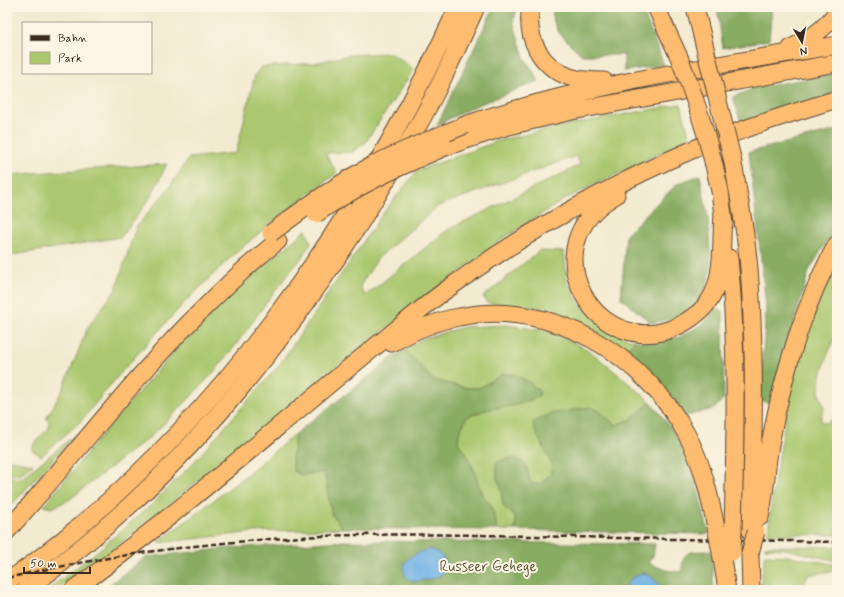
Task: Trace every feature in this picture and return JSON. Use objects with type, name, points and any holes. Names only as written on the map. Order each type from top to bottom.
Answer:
[{"type":"highway","points":[[7,582],[69,535],[123,487],[186,424],[254,345],[299,285],[351,206],[404,115],[458,7]]},
{"type":"highway","points":[[25,590],[90,540],[164,472],[236,394],[280,339],[313,295],[345,248],[379,193],[432,100],[476,7]]},
{"type":"highway","points":[[531,7],[530,29],[536,48],[549,65],[559,73],[570,78],[606,81],[652,77]]},
{"type":"highway","points":[[651,7],[666,28]]},
{"type":"highway","points":[[656,7],[679,57],[697,104],[707,137],[714,165],[727,243],[732,300],[735,368],[725,532],[732,590]]},
{"type":"highway","points":[[695,7],[732,158],[743,220],[752,313],[753,532],[750,552],[750,590]]},
{"type":"highway","points":[[706,7],[706,52]]},
{"type":"highway","points":[[767,57],[815,35],[825,26],[837,11]]},
{"type":"highway","points":[[7,532],[131,385],[188,323],[210,289],[275,237],[308,206],[359,173],[406,149],[465,125],[517,109],[570,95],[652,77],[837,45]]},
{"type":"highway","points":[[275,237],[368,183],[399,167],[445,147],[505,127],[572,111],[837,63]]},
{"type":"highway","points":[[73,590],[156,528],[347,369],[445,291],[540,227],[608,189],[695,148],[757,125],[837,99]]},
{"type":"highway","points":[[695,148],[606,201],[586,220],[577,238],[574,263],[581,291],[588,304],[598,315],[611,323],[624,329],[638,332],[658,332],[674,328],[686,322],[705,306],[717,285],[719,276],[723,214]]},
{"type":"highway","points":[[753,532],[761,511],[771,439],[789,362],[803,318],[820,278],[837,244]]},
{"type":"highway","points":[[347,369],[411,333],[435,323],[460,316],[514,314],[542,319],[568,327],[593,339],[620,358],[649,383],[671,409],[688,436],[700,462],[725,532]]},
{"type":"highway","points":[[727,552],[727,590]]},
{"type":"green space","points":[[494,7],[518,7],[513,21],[524,57],[539,81],[475,106],[437,125]]},
{"type":"green space","points":[[554,7],[639,7],[644,14],[664,65],[624,71],[624,55],[582,55],[559,33],[552,17]]},
{"type":"green space","points":[[717,7],[772,7],[769,40],[723,48]]},
{"type":"green space","points":[[390,53],[414,69],[365,143],[352,152],[325,153],[337,173],[278,217],[231,257],[185,302],[123,370],[80,422],[41,456],[31,449],[35,442],[48,429],[49,422],[46,419],[63,389],[88,327],[116,289],[136,227],[169,188],[189,158],[236,153],[255,75],[261,67],[314,63],[350,55]]},
{"type":"green space","points":[[837,73],[837,93],[741,123],[733,97],[755,88]]},
{"type":"green space","points":[[681,104],[690,139],[565,199],[498,242],[339,365],[115,548],[55,590],[47,590],[93,555],[151,505],[195,461],[280,364],[383,213],[417,171],[501,140],[568,125]],"holes":[[[576,156],[580,165],[449,229],[365,296],[360,286],[378,258],[438,206]]]},
{"type":"green space","points":[[837,130],[837,224],[809,271],[770,403],[760,401],[766,306],[749,152]]},
{"type":"green space","points":[[167,164],[150,198],[121,237],[7,256],[7,175]]},
{"type":"green space","points":[[700,175],[708,217],[711,268],[706,289],[692,308],[673,319],[651,323],[621,298],[626,234],[677,184]]},
{"type":"green space","points":[[306,230],[311,243],[299,261],[214,372],[179,409],[151,436],[70,499],[52,508],[44,506],[114,420],[188,336],[240,286]]},
{"type":"green space","points":[[539,251],[564,252],[567,282],[581,306],[608,331],[635,341],[623,351],[585,326],[555,312],[509,304],[488,303],[483,297]]},
{"type":"green space","points":[[837,264],[837,339],[834,338],[824,364],[820,378],[819,392],[824,406],[821,421],[827,423],[837,417],[837,535],[768,534],[776,475],[788,404],[796,368],[814,314]]},
{"type":"green space","points":[[716,308],[723,312],[724,398],[714,409],[686,416],[652,376],[623,351],[635,341],[657,342],[680,337],[703,324]]},
{"type":"green space","points":[[507,325],[552,332],[590,351],[651,402],[630,420],[615,425],[598,410],[545,447],[552,464],[551,474],[540,484],[532,484],[528,478],[527,468],[497,478],[501,488],[503,506],[515,516],[516,523],[514,530],[497,530],[490,504],[481,493],[474,470],[466,453],[458,443],[459,433],[467,417],[485,410],[517,405],[538,397],[503,374],[479,388],[466,388],[433,380],[405,350],[422,339],[464,327]]},
{"type":"green space","points":[[405,350],[433,380],[466,388],[479,388],[503,374],[514,374],[529,382],[540,392],[538,397],[517,405],[485,410],[467,417],[459,433],[458,443],[466,453],[474,470],[481,493],[490,504],[497,530],[343,528],[332,515],[324,472],[302,475],[294,471],[292,460],[295,434],[392,358]]},
{"type":"green space","points":[[651,402],[674,432],[692,467],[709,534],[514,530],[516,523],[515,516],[503,506],[501,488],[497,478],[496,463],[504,459],[513,458],[522,461],[525,464],[532,484],[540,484],[551,474],[552,464],[535,431],[533,423],[550,414],[590,407],[598,410],[615,425],[630,420]]},
{"type":"green space","points":[[76,434],[7,510],[7,462],[10,460],[33,464],[19,475],[10,474],[9,477],[21,479]]},
{"type":"green space","points":[[295,434],[292,460],[294,471],[302,475],[324,472],[332,515],[343,528],[254,532],[157,543],[239,481]]},
{"type":"green space","name":"Russeer Gehege","points":[[346,541],[655,544],[653,556],[648,563],[666,570],[682,572],[682,564],[686,555],[693,552],[711,551],[714,590],[663,590],[654,579],[644,573],[634,577],[627,583],[628,590],[110,590],[110,584],[146,557],[232,548]]},
{"type":"green space","points":[[765,546],[837,547],[837,561],[785,549],[765,548]]},
{"type":"green space","points":[[765,555],[790,556],[837,565],[837,570],[808,575],[803,590],[761,590]]},
{"type":"water","points":[[429,549],[438,552],[444,559],[447,565],[446,569],[443,573],[431,579],[414,581],[408,579],[404,568],[407,560],[415,554]]},
{"type":"water","points":[[644,573],[654,579],[663,590],[628,590],[627,583],[634,577]]},
{"type":"railway","points":[[7,578],[124,555],[243,541],[322,536],[448,535],[837,542]]}]
